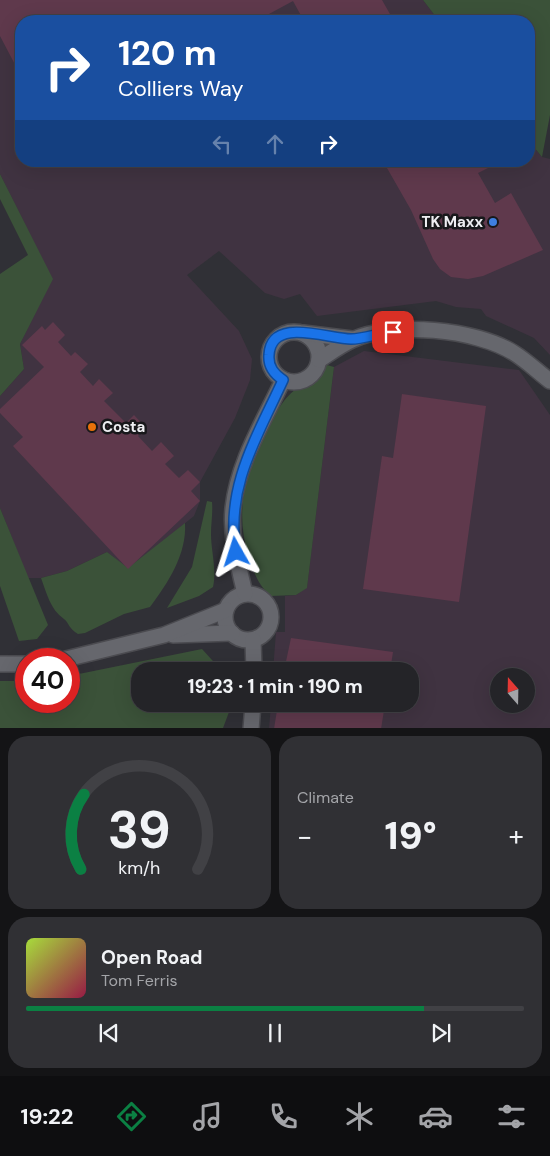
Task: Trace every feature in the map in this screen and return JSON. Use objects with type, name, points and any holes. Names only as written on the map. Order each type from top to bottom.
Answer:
[{"type":"street","points":[[319,360],[352,340],[374,334],[411,330],[435,330],[481,338],[513,352],[546,378],[550,390]]},
{"type":"street","points":[[303,333],[316,344],[319,360],[313,374],[307,379],[299,382],[283,380],[272,370],[269,362],[271,346],[284,334],[303,333],[352,340]]},
{"type":"street","points":[[246,594],[234,538],[233,508],[248,454],[283,380]]},
{"type":"street","points":[[80,656],[164,635],[226,610],[234,599],[246,594],[259,597],[269,606],[271,612],[271,620],[265,633],[253,640],[241,639],[232,634],[164,635]]},
{"type":"street","points":[[226,610],[226,622],[232,634]]},
{"type":"street","points":[[253,640],[254,662]]},
{"type":"street","points":[[0,664],[15,664]]},
{"type":"street","points":[[251,728],[252,712]]},
{"type":"shaded area","points":[[0,0],[423,0],[434,15],[15,15],[15,167],[535,167],[535,148],[542,157],[550,159],[550,355],[534,338],[486,316],[481,309],[456,307],[436,301],[317,316],[300,294],[284,299],[265,293],[219,251],[187,275],[239,331],[252,359],[250,380],[235,418],[200,482],[200,501],[194,516],[128,569],[107,552],[67,571],[41,578],[28,578],[0,508],[0,396],[24,369],[20,344],[52,279],[0,174]]},
{"type":"shaded area","points":[[364,351],[519,370],[550,415],[550,728],[269,728],[270,712],[419,712],[419,662],[274,662],[276,632],[285,632],[285,596],[296,595],[307,587],[334,367]]},
{"type":"green space","points":[[423,0],[550,0],[550,115],[542,157],[535,148],[535,15],[434,15]]},
{"type":"green space","points":[[0,174],[53,279],[20,344],[24,369],[0,396],[0,274],[28,255],[0,199]]},
{"type":"green space","points":[[327,365],[334,367],[307,588],[296,595],[271,596],[263,588],[255,573],[244,537],[243,497],[247,478],[261,440],[281,405],[296,389]]},
{"type":"green space","points":[[207,501],[212,502],[213,587],[199,596],[167,608],[192,567]]},
{"type":"green space","points":[[0,508],[48,625],[37,639],[19,641],[0,586]]},
{"type":"green space","points":[[185,523],[185,535],[180,557],[170,578],[150,607],[124,614],[85,633],[78,634],[55,611],[41,578],[67,571],[107,552],[128,568]]},
{"type":"green space","points":[[202,649],[214,662],[138,662]]},
{"type":"green space","points":[[131,663],[131,712],[229,712],[223,728],[0,728],[0,681],[15,681],[15,713],[80,713],[80,674]]},
{"type":"building","points":[[0,0],[382,0],[391,15],[301,15],[293,1],[267,15],[15,15],[15,65],[0,36]]},
{"type":"building","points":[[386,167],[490,167],[478,173],[495,203],[511,193],[543,250],[483,276],[468,279],[451,277],[440,269],[433,259],[411,210]]},
{"type":"building","points":[[53,322],[65,335],[58,342],[71,356],[75,352],[88,364],[80,372],[93,386],[99,379],[113,393],[104,401],[126,423],[134,415],[146,428],[138,436],[152,451],[161,442],[174,456],[165,464],[179,478],[188,470],[200,482],[191,491],[200,501],[128,569],[13,446],[23,437],[0,413],[0,409],[44,367],[22,345],[42,326],[45,330]]},
{"type":"building","points":[[402,394],[486,406],[459,602],[363,589],[382,456],[393,458]]},
{"type":"building","points":[[291,638],[393,652],[391,662],[286,662]]},
{"type":"building","points":[[277,712],[384,712],[381,728],[274,728]]},
{"type":"place","name":"TK Maxx","points":[[493,222]]},
{"type":"place","name":"Costa","points":[[92,427]]},
{"type":"route","points":[[236,552],[233,508],[239,483],[248,454],[283,380],[276,376],[269,362],[268,354],[271,346],[276,339],[290,332],[352,340],[374,334],[393,332]]}]
